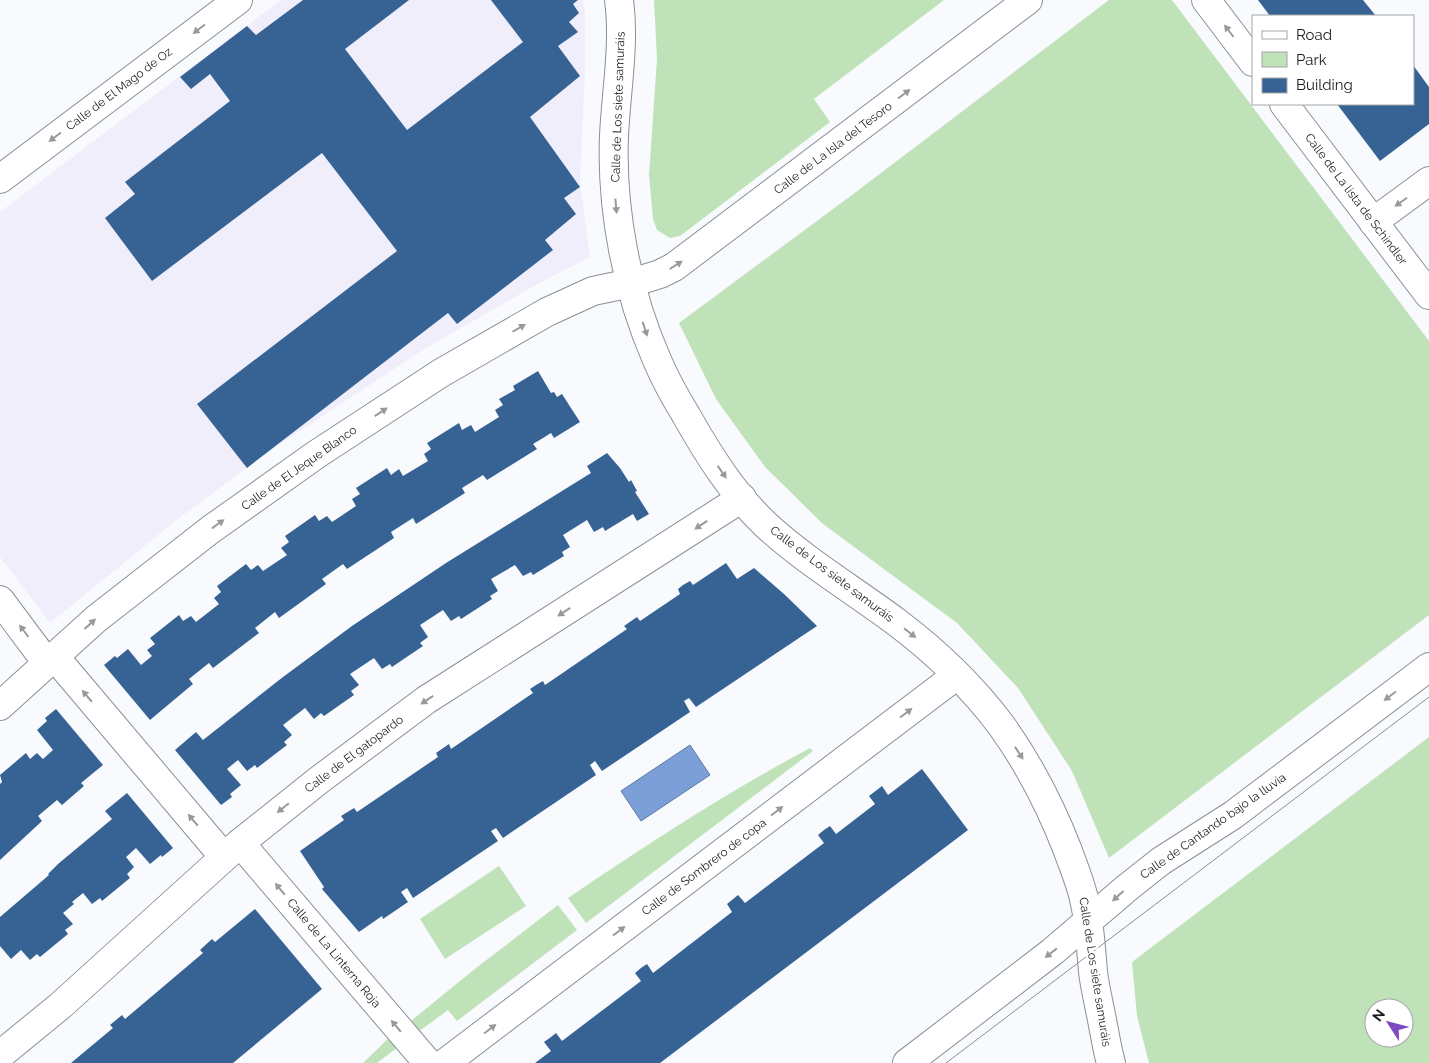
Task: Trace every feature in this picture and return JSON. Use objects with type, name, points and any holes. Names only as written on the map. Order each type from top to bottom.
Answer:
[{"type":"street","name":"Calle de El Mago de Oz","points":[[0,179],[238,0]]},
{"type":"street","name":"Calle de Los siete samuráis","points":[[619,0],[621,29],[614,134],[618,227],[631,282],[649,340],[671,389],[705,448],[742,498],[764,523],[782,539],[907,631],[957,674],[1001,726],[1024,761],[1047,802],[1075,870],[1084,900],[1094,975],[1111,1063]]},
{"type":"street","name":"Calle de La Isla del Tesoro","points":[[631,282],[660,274],[691,255],[1028,0]]},
{"type":"street","points":[[1206,0],[1252,61]]},
{"type":"street","name":"Calle de La lista de Schindler","points":[[1285,105],[1429,295]]},
{"type":"street","points":[[1373,222],[1429,181]]},
{"type":"street","name":"Calle de El Jeque Blanco","points":[[0,706],[96,619],[195,542],[316,454],[442,373],[547,312],[593,291],[631,282]]},
{"type":"street","name":"Calle de El gatopardo","points":[[0,1055],[60,1006],[232,850],[319,780],[426,700],[742,498]]},
{"type":"street","name":"Calle de La Linterna Roja","points":[[0,600],[50,660],[232,850],[445,1062]]},
{"type":"street","name":"Calle de Cantando bajo la lluvia","points":[[907,1063],[1052,952],[1161,861],[1233,815],[1429,667]]},
{"type":"street","name":"Calle de Sombrero de copa","points":[[445,1062],[957,674]]},
{"type":"shaded area","points":[[281,0],[583,0],[585,14],[585,70],[580,182],[590,257],[534,286],[426,348],[265,454],[179,518],[50,623],[0,557],[0,212]]},
{"type":"green space","points":[[654,0],[944,0],[814,99],[830,122],[680,236],[670,238],[657,230],[653,219],[649,175],[657,59]]},
{"type":"green space","points":[[1109,0],[1172,0],[1429,341],[1429,615],[1109,858],[1072,771],[1018,688],[957,623],[823,524],[765,467],[716,399],[679,323],[852,195]]},
{"type":"green space","points":[[1429,737],[1429,1063],[1149,1063],[1137,1016],[1132,962]]},
{"type":"green space","points":[[810,748],[813,751],[586,923],[568,898],[687,820]]},
{"type":"green space","points":[[499,866],[526,906],[445,959],[420,919]]},
{"type":"green space","points":[[558,905],[577,930],[457,1021],[448,1010],[414,1035],[406,1025]]},
{"type":"green space","points":[[393,1034],[402,1044],[377,1063],[363,1063]]},
{"type":"water","points":[[690,745],[710,775],[641,821],[621,791]]},
{"type":"building","points":[[303,0],[409,0],[345,49],[407,130],[523,42],[491,0],[578,0],[573,4],[579,13],[569,22],[578,32],[558,46],[580,76],[530,117],[580,187],[564,198],[576,214],[545,240],[553,250],[457,324],[448,313],[247,468],[197,404],[397,251],[322,153],[152,281],[105,218],[135,194],[125,182],[230,101],[210,74],[191,89],[180,77],[247,26],[256,35]]},
{"type":"building","points":[[1258,0],[1363,0],[1375,15],[1269,15]]},
{"type":"building","points":[[1414,66],[1429,87],[1429,124],[1380,161],[1338,105],[1414,105]]},
{"type":"building","points":[[538,371],[551,393],[554,392],[557,397],[562,394],[580,422],[554,438],[551,433],[533,444],[537,449],[487,480],[483,475],[462,488],[465,493],[416,524],[413,518],[391,532],[394,538],[347,569],[343,564],[322,579],[326,584],[279,618],[275,612],[255,628],[259,633],[213,668],[209,663],[189,679],[193,684],[150,720],[104,665],[128,649],[141,665],[152,656],[147,650],[155,644],[150,638],[179,615],[183,621],[191,616],[196,622],[219,604],[214,598],[221,592],[217,586],[246,564],[251,570],[258,565],[263,571],[287,555],[281,548],[289,542],[285,536],[315,515],[319,521],[327,516],[332,522],[356,506],[352,499],[360,494],[356,488],[387,468],[391,475],[399,469],[403,476],[428,461],[424,454],[431,449],[427,443],[459,423],[462,430],[471,425],[475,432],[499,417],[495,410],[503,405],[499,399],[515,390],[513,386]]},
{"type":"building","points":[[607,453],[629,482],[631,480],[637,491],[635,492],[649,514],[637,521],[633,514],[605,531],[603,527],[594,532],[587,520],[563,535],[570,547],[562,552],[564,556],[533,575],[531,572],[523,576],[515,565],[491,579],[498,591],[490,596],[492,599],[461,619],[459,616],[451,621],[443,610],[420,625],[428,637],[420,643],[423,646],[392,667],[390,664],[382,669],[374,658],[350,674],[359,685],[351,691],[354,695],[324,716],[321,713],[314,719],[305,708],[283,725],[292,735],[284,742],[287,745],[257,768],[255,765],[247,771],[238,760],[227,769],[241,785],[230,794],[232,797],[221,805],[175,750],[196,732],[203,740],[352,626],[446,563],[591,473],[587,466]]},
{"type":"building","points":[[726,563],[737,579],[754,568],[817,626],[696,707],[689,698],[684,701],[690,712],[602,771],[595,761],[590,765],[596,775],[503,838],[496,828],[491,831],[498,841],[413,898],[407,888],[401,892],[408,902],[383,919],[382,916],[359,932],[322,889],[324,887],[300,851],[344,820],[341,816],[354,808],[357,812],[438,757],[436,753],[449,744],[451,749],[533,693],[530,689],[543,681],[545,685],[627,629],[624,626],[637,617],[640,621],[680,594],[678,589],[683,585],[690,581],[693,585]]},
{"type":"building","points":[[56,709],[103,765],[81,783],[84,786],[62,805],[57,800],[38,816],[42,821],[0,860],[0,784],[2,782],[0,775],[26,753],[30,759],[37,753],[43,759],[53,750],[37,730],[47,721],[45,718]]},
{"type":"building","points":[[922,769],[968,830],[660,1063],[535,1063],[551,1051],[544,1042],[556,1033],[562,1041],[641,981],[635,973],[641,968],[647,964],[653,973],[732,912],[727,904],[738,895],[745,903],[824,843],[818,835],[824,830],[830,826],[836,834],[875,804],[869,796],[882,786],[888,795]]},
{"type":"building","points":[[127,793],[173,848],[150,864],[136,848],[126,857],[134,867],[127,874],[130,878],[102,901],[100,898],[92,904],[83,893],[63,913],[73,924],[65,930],[68,934],[40,957],[37,954],[30,960],[21,950],[11,959],[0,946],[0,917],[49,875],[58,864],[112,819],[105,811]]},
{"type":"building","points":[[255,909],[322,989],[233,1063],[71,1063],[113,1028],[110,1025],[122,1015],[125,1019],[203,953],[200,950],[212,939],[215,942]]},
{"type":"tram line","points":[[946,1063],[1429,697]]}]
